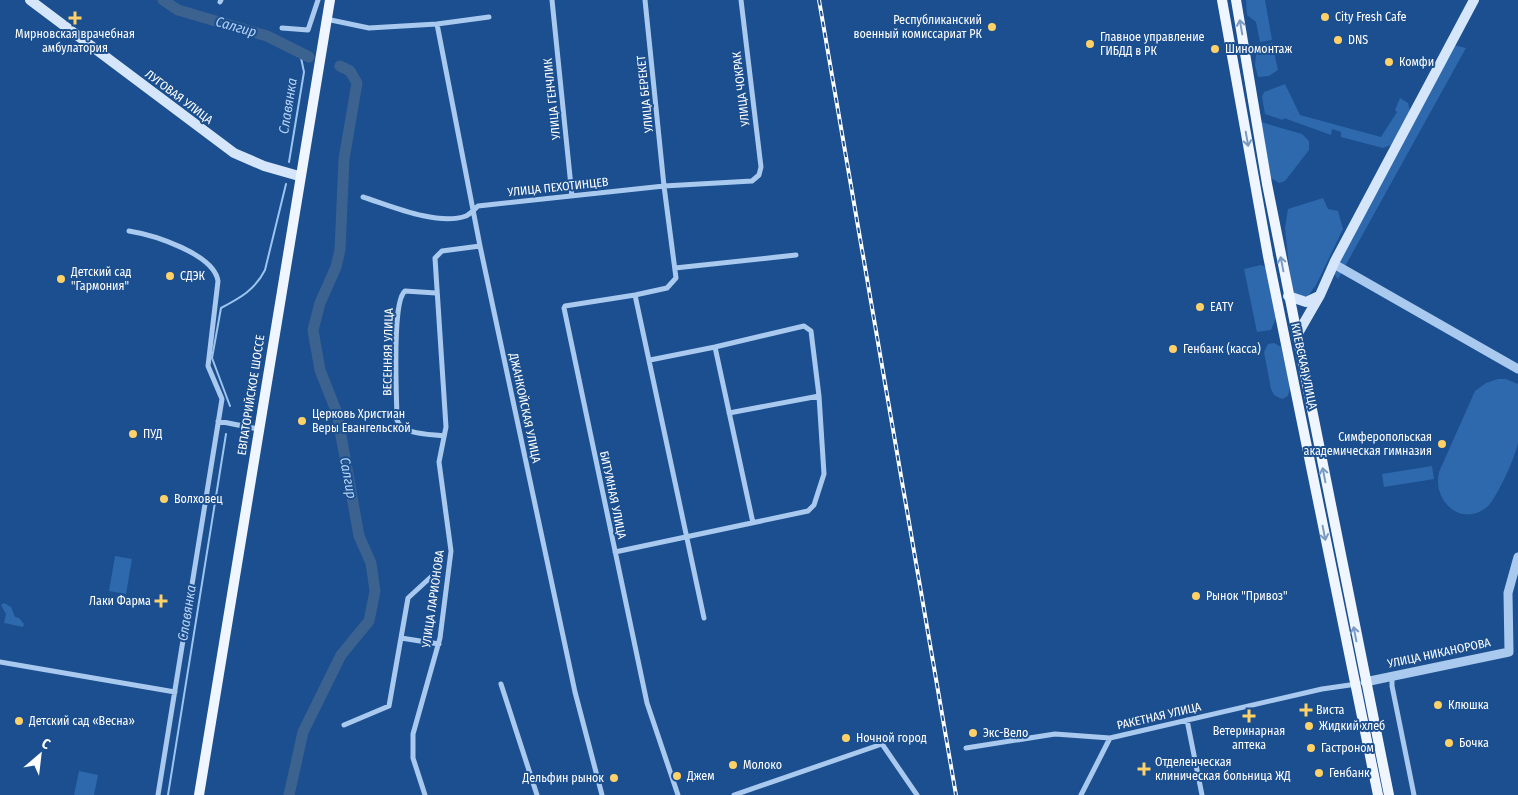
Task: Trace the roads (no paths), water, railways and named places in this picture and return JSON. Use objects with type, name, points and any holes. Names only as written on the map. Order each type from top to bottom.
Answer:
[{"type":"main road","name":"ЛУГОВАЯ УЛИЦА","points":[[30,0],[234,153],[264,166],[299,176]]},
{"type":"main road","name":"ЕВПАТОРИЙСКОЕ ШОССЕ","points":[[198,795],[299,176],[330,0]]},
{"type":"main road","name":"КИЕВСКАЯ УЛИЦА","points":[[1222,0],[1268,256],[1360,683],[1388,795]]},
{"type":"main road","name":"КИЕВСКАЯ УЛИЦА","points":[[1236,0],[1288,296],[1297,335],[1360,683],[1378,795]]},
{"type":"main road","points":[[1297,335],[1320,295],[1334,264],[1474,0]]},
{"type":"main road","points":[[1288,296],[1306,302],[1320,295]]},
{"type":"street","points":[[282,28],[308,30],[318,0]]},
{"type":"street","name":"УЛИЦА ГЕНЧЛИК","points":[[552,0],[572,196]]},
{"type":"street","name":"УЛИЦА БЕРЕКЕТ","points":[[645,0],[664,186],[676,278],[674,282]]},
{"type":"street","name":"УЛИЦА ЧОКРАК","points":[[741,0],[761,167],[759,176]]},
{"type":"street","points":[[326,19],[369,28],[437,24],[489,17]]},
{"type":"street","name":"ДЖАНКОЙСКАЯ УЛИЦА","points":[[437,24],[480,246],[576,692],[602,795]]},
{"type":"street","points":[[1238,91],[1251,88]]},
{"type":"street","name":"УЛИЦА ПЕХОТИНЦЕВ","points":[[363,197],[423,216],[440,218],[467,216],[478,206],[664,186],[752,181],[759,176]]},
{"type":"street","points":[[129,231],[150,235],[184,249],[205,261],[216,273],[218,281],[208,366],[222,398],[158,795]]},
{"type":"street","name":"УЛИЦА ЛАРИОНОВА","points":[[425,795],[413,758],[413,734],[439,644],[451,551],[439,462],[446,427],[435,262],[439,253],[480,246]]},
{"type":"street","points":[[674,268],[796,255]]},
{"type":"street","points":[[1334,264],[1518,369]]},
{"type":"street","name":"БИТУМНАЯ УЛИЦА","points":[[674,282],[666,288],[564,308],[647,703],[678,795]]},
{"type":"street","name":"ВЕСЕННЯЯ УЛИЦА","points":[[436,293],[402,293],[400,297],[396,340],[397,420],[400,427],[406,430],[444,436]]},
{"type":"street","points":[[635,295],[704,618]]},
{"type":"street","points":[[615,552],[808,511],[814,505],[824,478],[819,396],[811,331],[806,326],[650,360]]},
{"type":"street","points":[[715,347],[753,523]]},
{"type":"street","points":[[730,413],[819,396]]},
{"type":"street","points":[[218,421],[258,428]]},
{"type":"street","points":[[1514,651],[1508,593],[1518,557]]},
{"type":"street","points":[[344,725],[389,706],[408,598],[432,576]]},
{"type":"street","points":[[401,638],[439,644]]},
{"type":"street","name":"УЛИЦА НИКАНОРОВА","points":[[1360,683],[1514,651]]},
{"type":"street","points":[[0,662],[175,692]]},
{"type":"street","points":[[1392,676],[1392,686],[1414,795]]},
{"type":"street","name":"РАКЕТНАЯ УЛИЦА","points":[[966,748],[1055,734],[1110,738],[1322,689],[1360,683]]},
{"type":"street","points":[[501,684],[537,795]]},
{"type":"street","points":[[1187,720],[1202,795]]},
{"type":"street","points":[[1080,795],[1110,738]]},
{"type":"street","points":[[734,795],[882,744],[917,795]]},
{"type":"street","points":[[756,788],[758,795]]},
{"type":"waterway","name":"Салгир","points":[[163,0],[178,10],[267,36],[309,57]]},
{"type":"waterway","name":"Славянка","points":[[289,162],[304,72],[300,53]]},
{"type":"waterway","name":"Салгир","points":[[289,795],[303,732],[341,655],[369,621],[375,591],[371,563],[359,536],[337,413],[320,370],[313,330],[320,303],[336,267],[340,250],[344,159],[357,83],[350,71],[340,66]]},
{"type":"waterway","name":"Славянка","points":[[230,406],[212,358],[221,308],[241,297],[252,288],[265,270],[286,184]]},
{"type":"waterway","name":"Славянка","points":[[168,795],[226,434]]},
{"type":"railway","points":[[819,0],[956,795]]},
{"type":"place","name":"City Fresh Cafe","points":[[1325,17]]},
{"type":"place","name":"Мирновская врачебная амбулатория","points":[[75,18]]},
{"type":"place","name":"Республиканский военный комиссариат РК","points":[[992,27]]},
{"type":"place","name":"DNS","points":[[1338,40]]},
{"type":"place","name":"Главное управление ГИБДД в РК","points":[[1090,44]]},
{"type":"place","name":"Шиномонтаж","points":[[1215,49]]},
{"type":"place","name":"Комфи","points":[[1389,62]]},
{"type":"place","name":"СДЭК","points":[[170,276]]},
{"type":"place","name":"Детский сад \"Гармония\"","points":[[61,279]]},
{"type":"place","name":"EАTY","points":[[1200,307]]},
{"type":"place","name":"Генбанк (касса)","points":[[1173,349]]},
{"type":"place","name":"Церковь Христиан Веры Евангельской","points":[[302,421]]},
{"type":"place","name":"ПУД","points":[[133,434]]},
{"type":"place","name":"Симферопольская академическая гимназия","points":[[1442,444]]},
{"type":"place","name":"Волховец","points":[[164,499]]},
{"type":"place","name":"Рынок \"Привоз\"","points":[[1196,596]]},
{"type":"place","name":"Лаки Фарма","points":[[161,601]]},
{"type":"place","name":"Клюшка","points":[[1438,705]]},
{"type":"place","name":"Виста","points":[[1306,710]]},
{"type":"place","name":"Ветеринарная аптека","points":[[1249,716]]},
{"type":"place","name":"Детский сад «Весна»","points":[[19,721]]},
{"type":"place","name":"Жидкий хлеб","points":[[1309,726]]},
{"type":"place","name":"Экс-Вело","points":[[973,733]]},
{"type":"place","name":"Ночной город","points":[[846,738]]},
{"type":"place","name":"Бочка","points":[[1449,743]]},
{"type":"place","name":"Гастроном","points":[[1311,748]]},
{"type":"place","name":"Молоко","points":[[733,765]]},
{"type":"place","name":"Отделенческая клиническая больница ЖД","points":[[1144,769]]},
{"type":"place","name":"Генбанк","points":[[1319,773]]},
{"type":"place","name":"Джем","points":[[677,776]]},
{"type":"place","name":"Дельфин рынок","points":[[614,778]]}]
